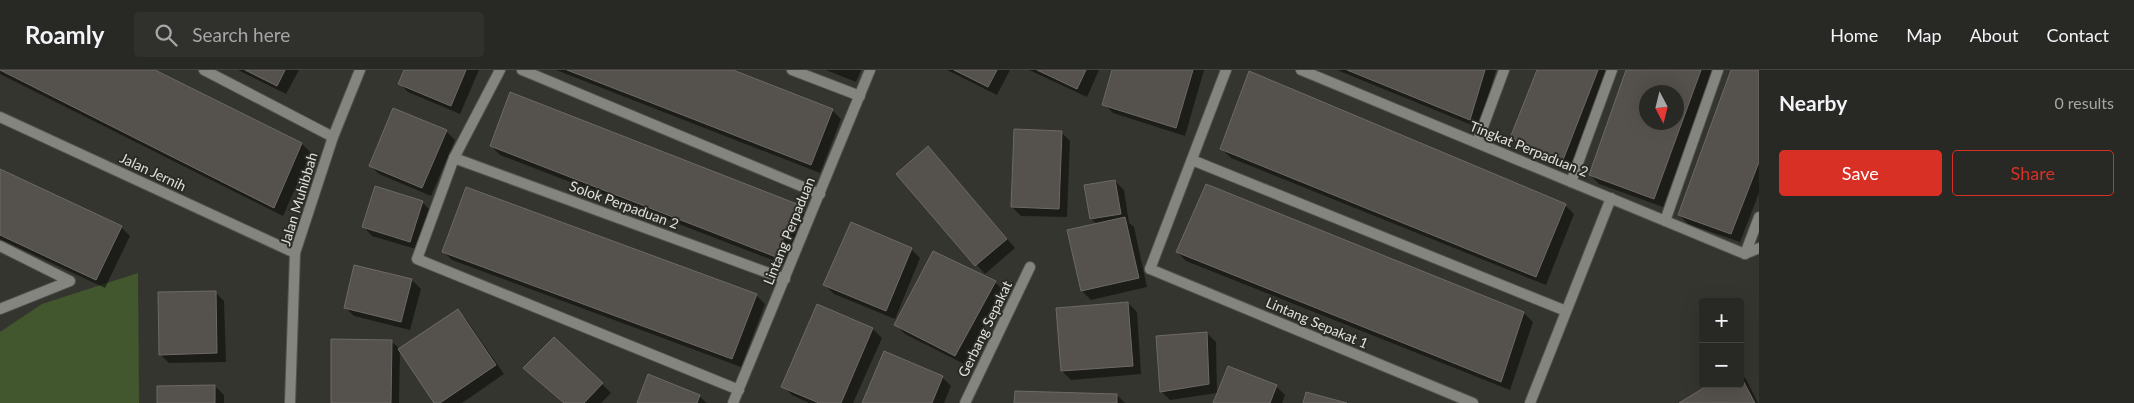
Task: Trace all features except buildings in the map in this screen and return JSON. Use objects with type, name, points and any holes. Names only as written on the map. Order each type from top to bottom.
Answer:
[{"type":"street","points":[[204,70],[333,137]]},
{"type":"street","name":"Jalan Muhibbah","points":[[290,403],[295,253],[333,137],[360,70]]},
{"type":"street","points":[[500,70],[454,158],[417,259],[739,390]]},
{"type":"street","points":[[522,70],[820,194]]},
{"type":"street","points":[[792,70],[860,96]]},
{"type":"street","name":"Lintang Perpaduan","points":[[733,403],[870,70]]},
{"type":"street","points":[[1226,70],[1192,160],[1566,311]]},
{"type":"street","name":"Tingkat Perpaduan 2","points":[[1301,70],[1745,254]]},
{"type":"street","points":[[1476,143],[1504,70]]},
{"type":"street","points":[[1571,182],[1612,70]]},
{"type":"street","points":[[1665,221],[1718,70]]},
{"type":"street","name":"Jalan Jernih","points":[[0,117],[295,253]]},
{"type":"street","name":"Solok Perpaduan 2","points":[[454,158],[785,278]]},
{"type":"street","name":"Lintang Sepakat 1","points":[[1192,160],[1150,269],[1472,403]]},
{"type":"street","points":[[1530,403],[1610,198]]},
{"type":"street","points":[[1745,254],[1759,217]]},
{"type":"street","points":[[0,246],[70,281],[0,310]]},
{"type":"street","points":[[1745,254],[1759,248]]},
{"type":"street","name":"Gerbang Sepakat","points":[[965,403],[1030,267]]},
{"type":"green space","points":[[138,273],[139,403],[0,403],[0,332],[42,304]]}]
